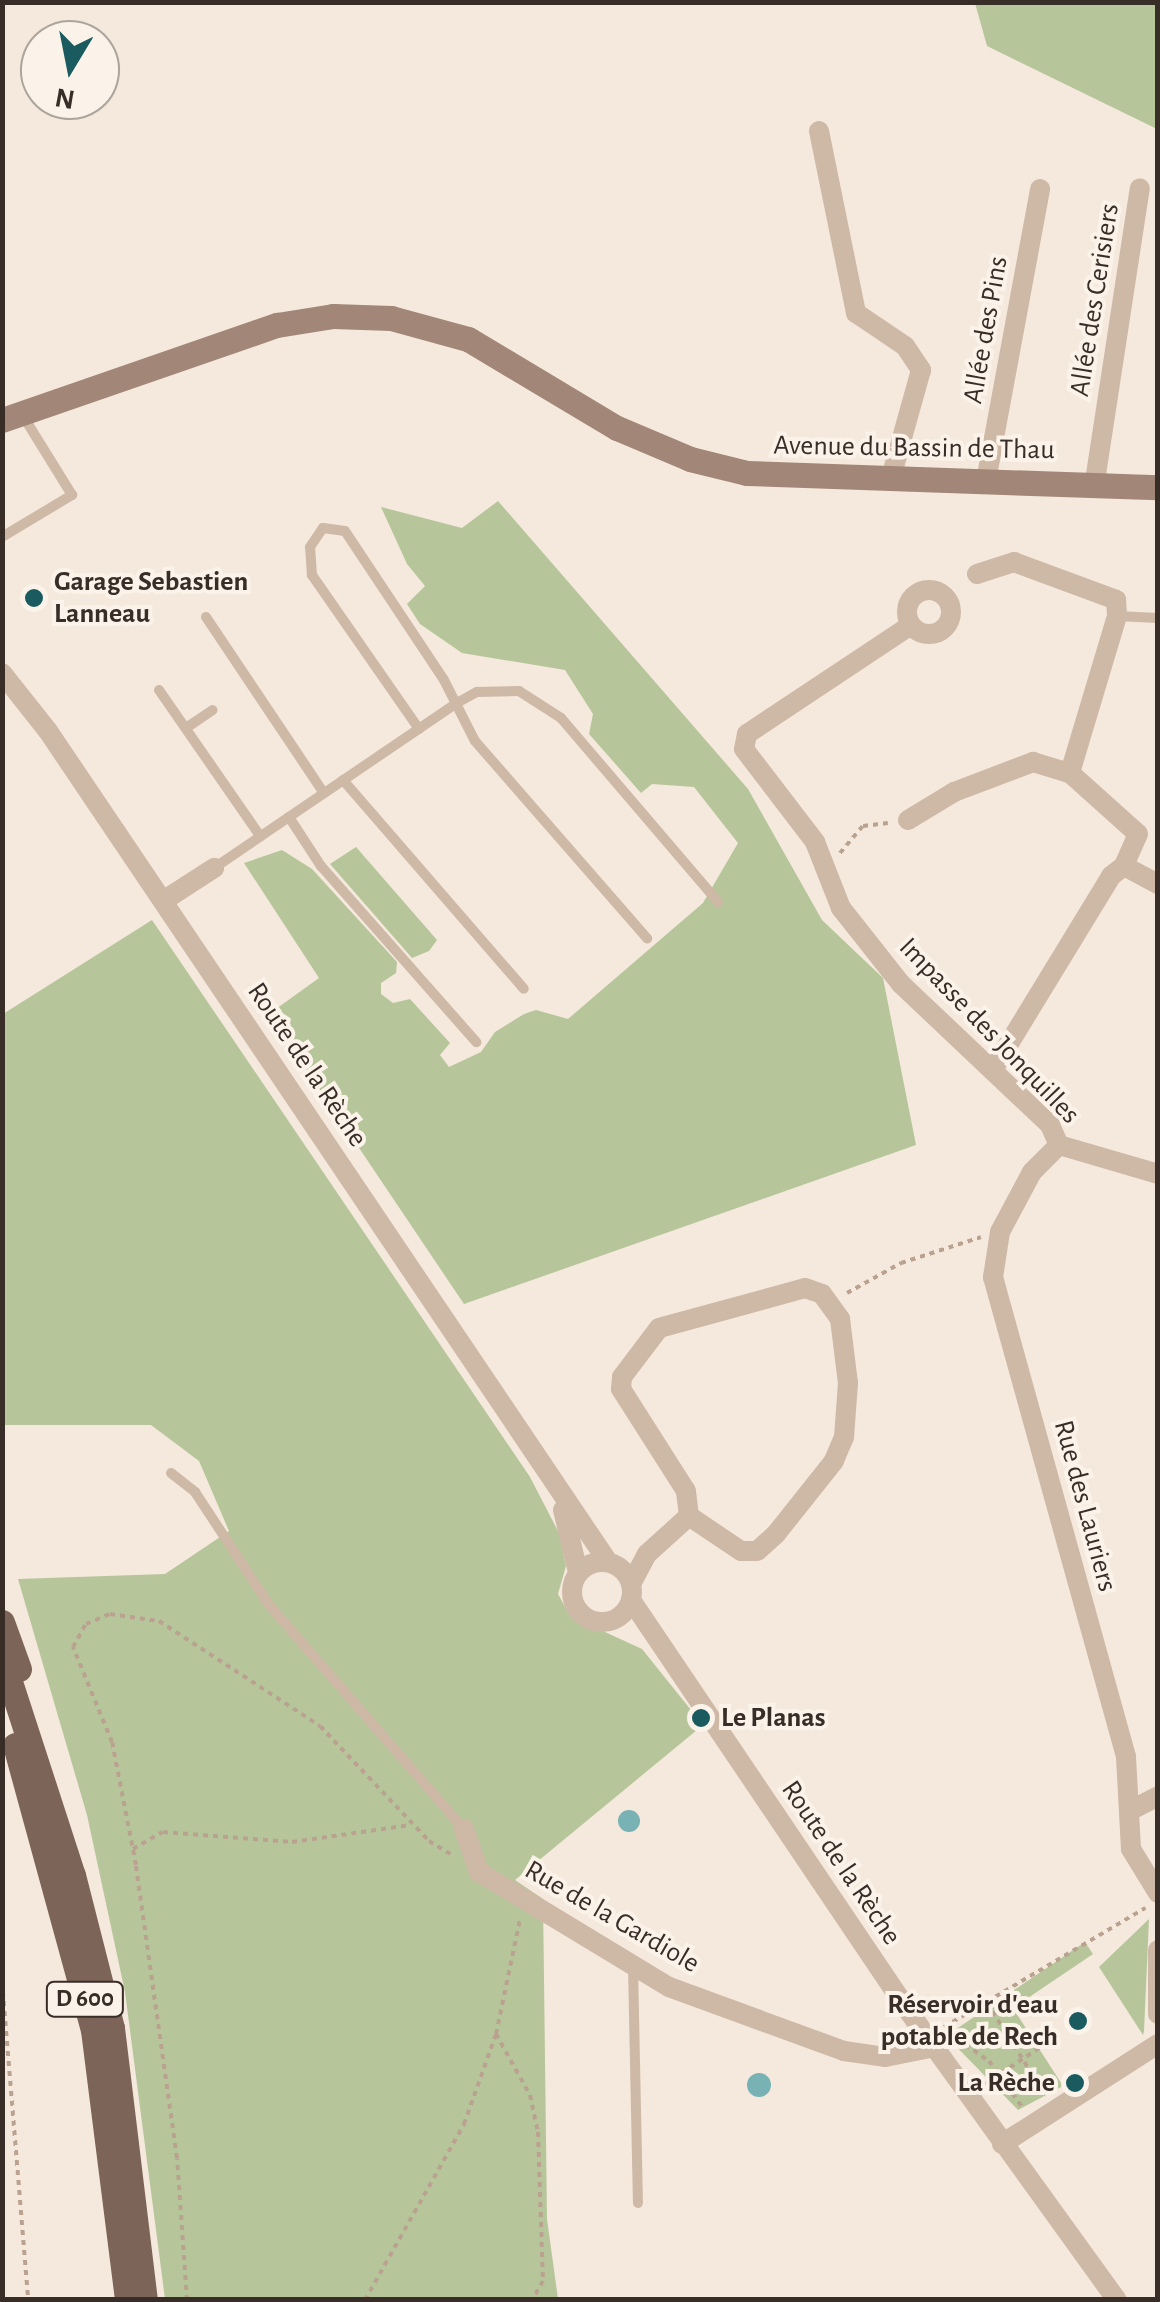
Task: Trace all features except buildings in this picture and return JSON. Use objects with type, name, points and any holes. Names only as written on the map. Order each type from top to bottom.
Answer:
[{"type":"main road","name":"Avenue du Bassin de Thau","points":[[12,417],[277,325],[333,316],[391,318],[468,339],[617,428],[690,459],[780,479],[1094,481],[1158,487]]},
{"type":"main road","points":[[2,1622],[29,1700],[27,1728]]},
{"type":"main road","name":"D 600","points":[[2,1657],[73,1875],[112,2028],[145,2300]]},
{"type":"main road","name":"D 600","points":[[2,1707],[93,2030],[127,2300]]},
{"type":"street","points":[[819,131],[856,313],[906,346],[921,370],[890,481]]},
{"type":"street","name":"Allée des Cerisiers","points":[[1094,481],[1140,188]]},
{"type":"street","name":"Allée des Pins","points":[[986,481],[1040,189]]},
{"type":"street","points":[[977,574],[1014,562],[1104,592],[1116,600],[1118,616],[1070,772]]},
{"type":"street","name":"Impasse des Jonquilles","points":[[911,625],[746,734],[744,749],[815,842],[824,872],[842,908],[900,984],[994,1068],[1050,1125],[1059,1145],[1158,1174]]},
{"type":"street","name":"Route de la Rèche","points":[[2,673],[163,901],[558,1494],[611,1564]]},
{"type":"street","points":[[908,820],[954,792],[1033,762],[1070,772],[1148,835],[1111,876],[994,1068]]},
{"type":"street","points":[[1124,866],[1158,884]]},
{"type":"street","points":[[163,901],[214,868]]},
{"type":"street","name":"Rue des Lauriers","points":[[1059,1145],[1032,1172],[1000,1232],[993,1277],[1126,1757],[1131,1849],[1158,1893]]},
{"type":"street","points":[[804,1288],[830,1301],[840,1320],[848,1384],[848,1416],[834,1461],[757,1551],[742,1552],[689,1516],[686,1490],[620,1390],[622,1377],[659,1328],[804,1288]]},
{"type":"street","name":"Route de la Rèche","points":[[558,1494],[578,1572]]},
{"type":"street","points":[[647,1554],[578,1572],[571,1590],[576,1609],[592,1622],[611,1622],[631,1592],[647,1554],[689,1516]]},
{"type":"street","points":[[611,1564],[631,1592]]},
{"type":"street","name":"Route de la Rèche","points":[[631,1592],[664,1648],[920,2027],[1117,2300]]},
{"type":"street","name":"Route de la Rèche","points":[[611,1622],[664,1648]]},
{"type":"street","points":[[1131,1810],[1158,1796]]},
{"type":"street","name":"Rue de la Gardiole","points":[[464,1829],[479,1872],[668,1987],[844,2051],[885,2057],[935,2047]]},
{"type":"street","points":[[1158,1950],[1158,2014]]},
{"type":"street","points":[[1002,2144],[1158,2044]]},
{"type":"lane","points":[[2,538],[72,496],[12,417]]},
{"type":"lane","points":[[419,728],[312,575],[310,547],[323,528],[346,531],[475,740],[647,938]]},
{"type":"lane","points":[[1118,616],[1158,618]]},
{"type":"lane","points":[[206,617],[324,793]]},
{"type":"lane","points":[[159,690],[260,836]]},
{"type":"lane","points":[[214,868],[455,704],[496,690],[540,700],[718,902]]},
{"type":"lane","points":[[186,728],[213,710]]},
{"type":"lane","points":[[344,780],[524,989]]},
{"type":"lane","points":[[288,817],[321,866],[476,1042]]},
{"type":"lane","points":[[171,1473],[195,1492],[270,1606],[464,1829]]},
{"type":"lane","points":[[633,1966],[638,2203]]},
{"type":"path","points":[[824,872],[863,826],[908,820]]},
{"type":"path","points":[[830,1301],[900,1264],[1000,1232]]},
{"type":"path","points":[[187,2300],[177,2158],[133,1849],[112,1742],[73,1647],[86,1624],[110,1614],[159,1621],[320,1726],[413,1825],[479,1872]]},
{"type":"path","points":[[133,1849],[162,1832],[292,1842],[413,1825]]},
{"type":"path","points":[[365,2300],[464,2124],[496,2034],[524,1899]]},
{"type":"path","points":[[920,2027],[931,2022],[949,2029],[1158,1901]]},
{"type":"path","points":[[2,1981],[28,2300]]},
{"type":"path","points":[[987,2003],[1054,2108]]},
{"type":"path","points":[[496,2034],[530,2095],[538,2132],[543,2282],[532,2300]]},
{"type":"path","points":[[968,2094],[1039,2048]]},
{"type":"green space","points":[[975,3],[1157,3],[1157,129],[987,46]]},
{"type":"green space","points":[[498,501],[748,789],[822,920],[883,978],[916,1145],[464,1304],[269,1014],[319,978],[244,863],[282,850],[312,869],[397,962],[396,973],[381,983],[381,994],[393,1003],[410,999],[450,1043],[440,1055],[449,1067],[481,1052],[495,1032],[524,1014],[536,1010],[568,1019],[703,903],[738,843],[694,787],[652,784],[641,793],[589,734],[593,714],[565,670],[462,653],[420,624],[407,604],[425,586],[407,564],[381,507],[462,528]]},
{"type":"green space","points":[[356,847],[437,940],[429,951],[412,958],[330,864]]},
{"type":"green space","points":[[152,920],[530,1477],[559,1533],[566,1566],[558,1594],[570,1616],[642,1649],[703,1725],[515,1880],[543,1899],[547,2219],[558,2299],[165,2299],[125,1992],[87,1815],[18,1579],[165,1574],[229,1531],[199,1461],[151,1425],[3,1425],[3,1014]]},
{"type":"green space","points":[[1149,1919],[1144,2031],[1143,2035],[1099,1967]]},
{"type":"green space","points":[[1085,1942],[1093,1954],[1013,2008],[1063,2086],[1018,2110],[946,2036]]},
{"type":"water","points":[[629,1810],[637,1813],[637,1829],[629,1832],[621,1829],[618,1821],[621,1813]]},
{"type":"water","points":[[759,2073],[771,2085],[759,2097],[747,2085]]},
{"type":"place","name":"Garage Sebastien Lanneau","points":[[34,598]]},
{"type":"place","name":"Le Planas","points":[[701,1718]]},
{"type":"place","name":"Réservoir d'eau potable de Rech","points":[[1078,2021]]},
{"type":"place","name":"La Rèche","points":[[1075,2083]]}]
